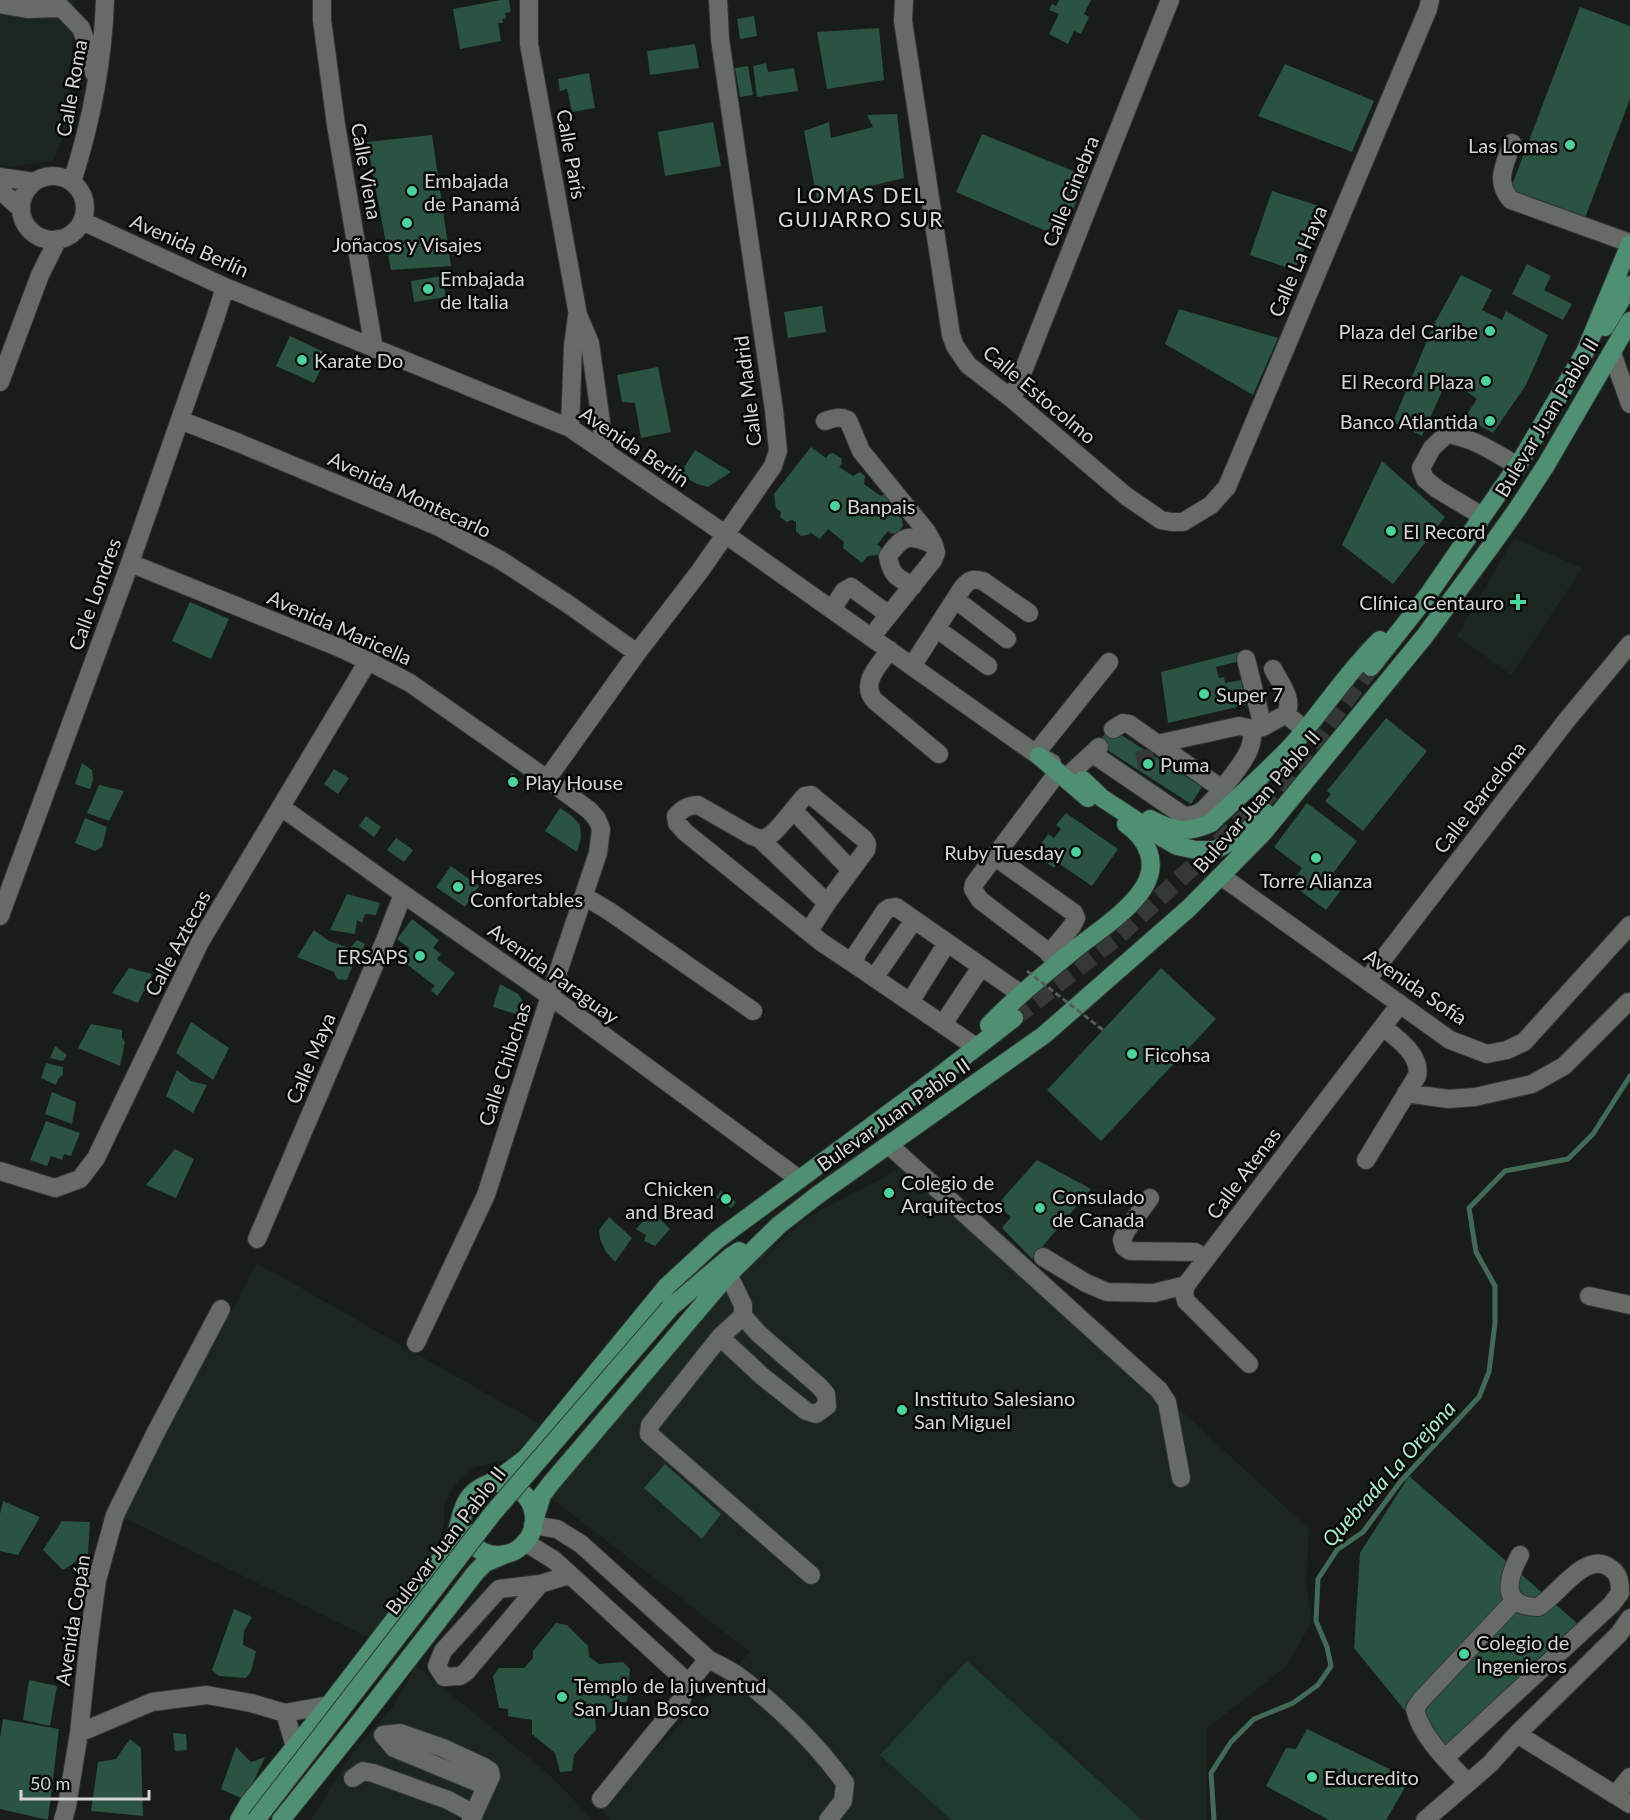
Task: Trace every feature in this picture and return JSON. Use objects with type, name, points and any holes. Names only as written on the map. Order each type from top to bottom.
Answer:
[{"type":"main road","name":"Bulevar Juan Pablo II","points":[[1371,667],[1428,595],[1518,466],[1585,352],[1630,244]]},
{"type":"main road","name":"Bulevar Juan Pablo II","points":[[1585,352],[1600,335],[1630,285]]},
{"type":"main road","name":"Bulevar Juan Pablo II","points":[[675,1303],[730,1257],[779,1225],[1044,1035],[1180,916],[1262,834],[1409,655],[1491,546],[1546,465],[1629,321]]},
{"type":"main road","points":[[1071,775],[1102,798],[1177,846],[1196,850],[1215,850],[1243,835],[1268,811],[1491,546]]},
{"type":"main road","points":[[1037,755],[1166,827],[1184,831],[1198,829],[1210,823],[1275,763],[1305,730],[1363,657],[1428,595]]},
{"type":"main road","points":[[968,1051],[981,1033],[1055,958],[1108,923],[1135,899],[1145,886],[1150,870],[1150,852],[1144,840],[1088,797],[1071,775]]},
{"type":"main road","name":"Bulevar Juan Pablo II","points":[[486,1485],[526,1458],[667,1286],[717,1240],[1014,1018]]},
{"type":"main road","name":"Bulevar Juan Pablo II","points":[[256,1820],[493,1513],[675,1303],[720,1247],[755,1212]]},
{"type":"main road","name":"Bulevar Juan Pablo II","points":[[533,1523],[542,1495],[552,1482],[727,1276],[779,1225]]},
{"type":"main road","points":[[281,1820],[476,1572],[485,1563],[506,1554],[517,1549],[525,1542],[531,1532],[533,1509],[521,1490],[510,1484],[498,1482],[475,1491],[467,1500],[462,1512],[462,1524],[466,1536],[474,1546],[495,1555],[506,1554]]},
{"type":"main road","name":"Bulevar Juan Pablo II","points":[[239,1820],[249,1803],[447,1551],[456,1535],[462,1512]]},
{"type":"street","name":"Calle Roma","points":[[72,182],[83,148],[96,84],[104,28],[105,0]]},
{"type":"street","name":"Calle Viena","points":[[322,0],[322,20],[336,125],[374,349]]},
{"type":"street","name":"Calle París","points":[[529,0],[529,44],[578,315],[590,343],[604,451]]},
{"type":"street","name":"Calle Madrid","points":[[548,778],[637,653],[700,571],[773,466],[778,451],[720,39],[718,0]]},
{"type":"street","name":"Calle Estocolmo","points":[[904,0],[903,21],[951,335],[956,346],[968,365],[1012,399],[1126,496],[1161,520],[1183,522]]},
{"type":"street","name":"Calle Ginebra","points":[[1012,399],[1170,0]]},
{"type":"street","name":"Calle La Haya","points":[[1183,522],[1211,505],[1227,487],[1430,0]]},
{"type":"street","points":[[0,4],[27,9],[58,4],[81,28],[90,53],[96,84]]},
{"type":"street","points":[[1512,143],[1501,178],[1503,191],[1511,200],[1630,244]]},
{"type":"street","points":[[53,176],[63,177],[72,182],[82,196],[84,213],[82,221],[68,236],[48,239],[37,236],[23,220],[21,209],[27,189],[34,182],[53,176]]},
{"type":"street","points":[[0,177],[34,182]]},
{"type":"street","points":[[0,190],[21,209]]},
{"type":"street","name":"Avenida Berlín","points":[[82,221],[225,286],[570,428],[872,636],[1037,755]]},
{"type":"street","points":[[37,236],[40,275]]},
{"type":"street","points":[[0,382],[40,275],[58,239]]},
{"type":"street","name":"Calle Londres","points":[[0,916],[130,563],[225,286]]},
{"type":"street","name":"Calle París","points":[[570,428],[573,346],[578,315]]},
{"type":"street","points":[[1612,353],[1630,404]]},
{"type":"street","points":[[825,421],[837,417],[848,420],[861,452],[917,519],[934,545],[936,553],[913,586],[872,636]]},
{"type":"street","name":"Avenida Montecarlo","points":[[180,420],[239,442],[439,527],[502,561],[637,653]]},
{"type":"street","points":[[1482,516],[1425,479],[1421,468],[1432,448],[1447,434],[1459,436],[1475,441],[1518,466]]},
{"type":"street","points":[[913,586],[893,574],[888,556],[899,540],[909,537],[934,545]]},
{"type":"street","name":"Avenida Maricella","points":[[130,563],[368,661],[410,683],[548,778]]},
{"type":"street","points":[[912,666],[955,599],[970,580],[976,579],[1029,613]]},
{"type":"street","points":[[832,609],[844,591],[851,587],[889,615]]},
{"type":"street","points":[[955,599],[1007,639]]},
{"type":"street","points":[[937,628],[988,666]]},
{"type":"street","name":"Calle Barcelona","points":[[1367,980],[1566,721],[1630,644]]},
{"type":"street","points":[[890,650],[869,681],[868,692],[875,701],[939,754]]},
{"type":"street","points":[[994,856],[1074,913],[1076,918],[1055,958],[980,900],[973,889],[974,884],[994,856],[1097,750],[1184,816],[1195,815],[1204,809],[1222,789],[1248,752],[1258,728],[1246,659]]},
{"type":"street","name":"Calle Aztecas","points":[[0,1171],[55,1188],[80,1179],[96,1158],[200,942],[368,661]]},
{"type":"street","points":[[1037,755],[1109,662]]},
{"type":"street","points":[[1148,743],[1239,726],[1258,728],[1286,714],[1290,707],[1288,696],[1273,669]]},
{"type":"street","points":[[1286,714],[1305,730]]},
{"type":"street","points":[[1113,729],[1123,723],[1130,724],[1148,743],[1222,789]]},
{"type":"street","points":[[1149,777],[1164,801]]},
{"type":"street","name":"Calle Chibchas","points":[[416,1343],[486,1194],[598,853],[601,829],[597,819],[548,778]]},
{"type":"street","points":[[760,839],[773,833],[805,796],[811,795],[867,844],[866,850],[809,931]]},
{"type":"street","points":[[1152,820],[1164,801]]},
{"type":"street","points":[[827,903],[760,839],[698,805],[690,805],[676,816],[677,823],[685,832],[809,931],[943,1024],[968,1051]]},
{"type":"street","name":"Avenida Paraguay","points":[[281,807],[550,996],[799,1179]]},
{"type":"street","points":[[793,810],[851,870]]},
{"type":"street","name":"Avenida Sofía","points":[[1221,876],[1450,1040],[1487,1054],[1507,1050],[1524,1041],[1630,926]]},
{"type":"street","name":"Calle Maya","points":[[257,1239],[403,894]]},
{"type":"street","points":[[584,896],[609,910],[753,1011]]},
{"type":"street","points":[[857,966],[855,960],[857,953],[885,911],[896,907],[1021,994]]},
{"type":"street","points":[[874,978],[914,920]]},
{"type":"street","points":[[910,1002],[947,943]]},
{"type":"street","points":[[943,1024],[981,967]]},
{"type":"street","points":[[1406,1093],[1448,1099],[1475,1097],[1532,1084],[1564,1065],[1628,1002]]},
{"type":"street","name":"Calle Atenas","points":[[1186,1285],[1400,1004]]},
{"type":"street","points":[[1366,1160],[1419,1069],[1417,1062],[1399,1040],[1383,1026]]},
{"type":"street","points":[[889,1144],[1159,1390],[1167,1402],[1181,1478]]},
{"type":"street","points":[[1150,1198],[1126,1231],[1122,1240],[1124,1247],[1130,1251],[1195,1252],[1206,1259]]},
{"type":"street","points":[[1043,1257],[1086,1283],[1107,1292],[1154,1293],[1186,1285],[1184,1293],[1186,1301],[1249,1364]]},
{"type":"street","points":[[720,1338],[806,1411],[816,1414],[827,1406],[826,1394],[819,1386],[759,1334],[743,1316],[743,1305],[727,1276]]},
{"type":"street","points":[[1589,1296],[1630,1305]]},
{"type":"street","name":"Avenida Copán","points":[[63,1820],[79,1733],[98,1580],[115,1515],[221,1309]]},
{"type":"street","points":[[743,1316],[720,1338],[650,1425],[649,1434],[811,1575]]},
{"type":"street","points":[[533,1523],[557,1529],[581,1544],[708,1659],[735,1673],[768,1700],[833,1767],[845,1784],[843,1802],[828,1820]]},
{"type":"street","points":[[525,1542],[554,1560],[685,1680],[691,1680],[708,1659]]},
{"type":"street","points":[[1445,1758],[1620,1593],[1620,1580],[1612,1568],[1602,1563],[1590,1564],[1579,1570],[1547,1602],[1538,1607],[1527,1606],[1512,1596],[1510,1579],[1520,1555]]},
{"type":"street","points":[[540,1584],[466,1672],[460,1676],[444,1677],[441,1674],[437,1666],[443,1651],[499,1589],[540,1584],[570,1575]]},
{"type":"street","points":[[1467,1782],[1421,1727],[1415,1709],[1420,1700],[1515,1600]]},
{"type":"street","points":[[1425,1820],[1490,1764],[1517,1734],[1619,1634],[1630,1618]]},
{"type":"street","points":[[1588,1625],[1610,1643]]},
{"type":"street","points":[[601,1799],[682,1699],[685,1680]]},
{"type":"street","points":[[79,1733],[152,1702],[207,1695],[251,1703],[285,1713],[328,1705]]},
{"type":"street","points":[[285,1713],[295,1747]]},
{"type":"street","points":[[353,1778],[363,1771],[373,1773],[448,1800],[473,1817],[489,1781],[490,1771],[443,1748],[400,1733],[383,1735],[394,1748],[489,1781]]},
{"type":"street","points":[[1517,1734],[1623,1799],[1630,1777]]},
{"type":"path","points":[[1027,971],[1103,1030]]},
{"type":"shaded area","points":[[0,0],[74,0],[69,123],[54,160],[11,167],[0,165]]},
{"type":"shaded area","name":"Clínica Centauro","points":[[1514,538],[1582,568],[1511,675],[1457,636]]},
{"type":"shaded area","name":"Instituto Salesiano San Miguel","points":[[912,1162],[1309,1529],[1306,1585],[1312,1621],[1287,1666],[1207,1728],[1206,1820],[611,1820],[599,1807],[750,1652],[551,1498],[696,1322],[742,1271],[809,1217]]},
{"type":"shaded area","points":[[257,1263],[540,1424],[519,1450],[508,1459],[475,1467],[460,1479],[444,1506],[444,1524],[437,1550],[370,1638],[121,1516]]},
{"type":"shaded area","points":[[416,1666],[551,1776],[593,1820],[311,1820],[353,1752],[392,1708]]},
{"type":"green space","points":[[967,1661],[1142,1820],[951,1820],[880,1755]]},
{"type":"building","points":[[509,0],[511,12],[505,13],[506,18],[502,19],[503,23],[498,23],[501,41],[460,49],[453,9]]},
{"type":"building","points":[[1059,0],[1091,0],[1084,14],[1089,17],[1081,34],[1074,31],[1068,44],[1049,34],[1059,14],[1049,10],[1052,4],[1056,6]]},
{"type":"building","name":"Las Lomas","points":[[1580,7],[1630,26],[1630,99],[1585,218],[1510,190]]},
{"type":"building","points":[[754,16],[757,36],[740,39],[737,19]]},
{"type":"building","points":[[879,28],[884,80],[827,89],[817,32]]},
{"type":"building","points":[[695,44],[699,68],[650,75],[647,51]]},
{"type":"building","points":[[766,63],[768,72],[794,68],[798,91],[757,97],[753,66]]},
{"type":"building","points":[[1285,64],[1374,101],[1352,152],[1258,116]]},
{"type":"building","points":[[748,66],[753,95],[740,97],[735,68]]},
{"type":"building","points":[[589,73],[595,108],[572,112],[567,89],[560,91],[558,79]]},
{"type":"building","points":[[897,114],[904,178],[817,199],[804,131],[829,122],[831,138],[873,127],[867,115]]},
{"type":"building","points":[[713,122],[721,166],[665,176],[658,132]]},
{"type":"building","points":[[982,134],[1088,177],[1060,237],[956,192]]},
{"type":"building","points":[[432,135],[451,266],[391,270],[367,142]]},
{"type":"building","points":[[1272,191],[1326,208],[1294,270],[1250,255]]},
{"type":"building","points":[[1527,264],[1551,276],[1544,290],[1572,304],[1563,320],[1512,294]]},
{"type":"building","points":[[1461,275],[1492,290],[1482,310],[1502,320],[1506,311],[1548,335],[1526,385],[1493,433],[1465,417],[1477,399],[1448,378],[1422,436],[1393,422],[1433,326]]},
{"type":"building","name":"Embajada de Italia","points":[[442,276],[446,297],[414,302],[411,281]]},
{"type":"building","points":[[822,306],[826,332],[788,338],[784,312]]},
{"type":"building","points":[[1179,309],[1278,338],[1253,395],[1165,344]]},
{"type":"building","name":"Karate Do","points":[[290,336],[328,354],[314,383],[276,366]]},
{"type":"building","points":[[658,367],[671,432],[641,438],[635,403],[622,402],[617,375]]},
{"type":"building","name":"Banpais","points":[[811,447],[826,458],[833,453],[841,458],[842,464],[839,467],[853,476],[860,472],[865,476],[864,484],[881,496],[888,493],[894,502],[892,504],[903,512],[899,517],[902,519],[903,526],[898,533],[892,534],[888,531],[877,545],[882,551],[879,555],[868,556],[862,563],[843,548],[844,542],[828,529],[820,539],[811,533],[801,536],[796,531],[796,522],[792,520],[787,522],[780,517],[781,512],[776,508],[774,494]]},
{"type":"building","points":[[695,450],[731,472],[708,487],[697,484],[680,474]]},
{"type":"building","name":"El Record","points":[[1382,461],[1445,517],[1393,584],[1342,545]]},
{"type":"building","points":[[190,602],[229,619],[211,659],[172,641]]},
{"type":"building","name":"Super 7","points":[[1247,650],[1248,659],[1216,667],[1219,678],[1224,677],[1225,683],[1241,680],[1246,705],[1168,723],[1161,672]]},
{"type":"building","points":[[1386,718],[1427,751],[1363,831],[1325,801],[1331,794],[1327,791]]},
{"type":"building","name":"Puma","points":[[1109,727],[1202,787],[1191,804],[1098,744]]},
{"type":"building","points":[[82,763],[92,770],[93,780],[90,789],[75,784]]},
{"type":"building","points":[[334,769],[349,778],[338,794],[324,784]]},
{"type":"building","name":"Play House","points":[[512,773],[521,780],[514,790],[505,783]]},
{"type":"building","points":[[99,785],[124,791],[109,821],[87,813]]},
{"type":"building","name":"Torre Alianza","points":[[1307,803],[1357,841],[1331,876],[1344,886],[1326,910],[1291,884],[1302,868],[1274,847]]},
{"type":"building","points":[[560,808],[580,825],[581,838],[577,852],[545,831]]},
{"type":"building","name":"Ruby Tuesday","points":[[1066,813],[1118,849],[1092,886],[1058,863],[1054,868],[1034,854],[1048,834],[1054,838],[1061,829],[1056,825]]},
{"type":"building","points":[[366,816],[381,827],[374,837],[359,826]]},
{"type":"building","points":[[85,818],[107,827],[102,847],[95,851],[75,843]]},
{"type":"building","points":[[396,838],[413,850],[404,862],[387,850]]},
{"type":"building","name":"Hogares Confortables","points":[[451,866],[479,886],[465,907],[436,887]]},
{"type":"building","points":[[347,894],[380,903],[376,915],[365,914],[362,923],[357,920],[355,934],[330,930]]},
{"type":"building","name":"ERSAPS","points":[[412,919],[439,940],[433,948],[441,954],[437,959],[455,973],[437,996],[431,990],[435,986],[400,959],[409,948],[397,939]]},
{"type":"building","points":[[314,930],[329,941],[350,948],[357,940],[365,944],[361,956],[356,957],[347,980],[337,979],[334,972],[297,957]]},
{"type":"building","points":[[129,968],[152,974],[138,1003],[112,993]]},
{"type":"building","name":"Ficohsa","points":[[1161,968],[1216,1019],[1101,1141],[1047,1090]]},
{"type":"building","points":[[500,984],[518,994],[526,1006],[522,1016],[493,1007]]},
{"type":"building","points":[[191,1022],[229,1048],[213,1080],[176,1053]]},
{"type":"building","points":[[91,1024],[122,1030],[122,1038],[125,1042],[120,1066],[78,1048]]},
{"type":"building","points":[[55,1046],[67,1055],[63,1061],[50,1058]]},
{"type":"building","points":[[46,1063],[63,1067],[63,1075],[58,1079],[56,1085],[41,1078]]},
{"type":"building","points":[[177,1070],[191,1081],[207,1085],[193,1113],[166,1096]]},
{"type":"building","points":[[52,1092],[76,1102],[72,1124],[45,1114]]},
{"type":"building","points":[[46,1121],[80,1133],[71,1156],[64,1154],[62,1160],[51,1156],[47,1166],[30,1160]]},
{"type":"building","points":[[175,1149],[194,1159],[176,1198],[146,1185]]},
{"type":"building","points":[[1037,1160],[1091,1189],[1032,1259],[1002,1228],[1011,1217],[997,1205]]},
{"type":"building","name":"Chicken and Bread","points":[[721,1191],[736,1202],[731,1208],[716,1197]]},
{"type":"building","points":[[652,1211],[670,1229],[655,1246],[644,1241],[646,1235],[636,1229]]},
{"type":"building","points":[[609,1217],[632,1238],[615,1262],[606,1252],[600,1239],[599,1230]]},
{"type":"building","points":[[665,1464],[721,1514],[702,1539],[644,1488]]},
{"type":"building","points":[[1409,1476],[1578,1624],[1441,1755],[1354,1648],[1360,1553]]},
{"type":"building","points":[[3,1501],[40,1517],[18,1555],[0,1551],[0,1514]]},
{"type":"building","points":[[62,1521],[90,1522],[88,1554],[63,1570],[43,1550]]},
{"type":"building","points":[[234,1609],[252,1617],[244,1631],[243,1645],[256,1651],[251,1672],[246,1678],[219,1676],[212,1670]]},
{"type":"building","name":"Templo de la juventud San Juan Bosco","points":[[556,1623],[567,1625],[588,1646],[589,1657],[599,1664],[623,1662],[630,1669],[627,1702],[619,1702],[619,1710],[595,1718],[596,1730],[574,1755],[572,1771],[560,1772],[555,1753],[532,1734],[532,1720],[508,1716],[508,1709],[499,1708],[493,1676],[499,1668],[524,1668],[533,1658],[533,1651]]},
{"type":"building","points":[[29,1680],[57,1686],[50,1726],[23,1720]]},
{"type":"building","points":[[3,1719],[59,1729],[48,1820],[0,1809],[0,1738]]},
{"type":"building","points":[[1307,1729],[1410,1779],[1386,1820],[1329,1820],[1266,1786],[1286,1748],[1296,1749]]},
{"type":"building","points":[[173,1733],[186,1734],[187,1750],[175,1751]]},
{"type":"building","points":[[130,1739],[141,1748],[143,1816],[91,1811],[98,1762],[116,1759]]},
{"type":"building","points":[[236,1747],[251,1762],[265,1757],[245,1800],[221,1789]]},
{"type":"waterway","name":"Quebrada La Orejona","points":[[1214,1820],[1211,1773],[1231,1742],[1254,1719],[1293,1703],[1318,1685],[1331,1666],[1327,1647],[1316,1621],[1318,1579],[1337,1550],[1363,1532],[1401,1481],[1479,1397],[1489,1372],[1495,1323],[1495,1286],[1476,1252],[1469,1208],[1505,1171],[1568,1159],[1593,1134],[1630,1076]]},
{"type":"tunnel","points":[[1014,1018],[1117,937],[1289,775],[1371,667]]},
{"type":"tunnel","points":[[1144,750],[1149,777]]},
{"type":"place","name":"Las Lomas","points":[[1570,145]]},
{"type":"place","name":"Embajada de Panamá","points":[[412,191]]},
{"type":"place","name":"Joñacos y Visajes","points":[[407,223]]},
{"type":"place","name":"Embajada de Italia","points":[[428,289]]},
{"type":"place","name":"Plaza del Caribe","points":[[1490,331]]},
{"type":"place","name":"Karate Do","points":[[302,360]]},
{"type":"place","name":"El Record Plaza","points":[[1486,381]]},
{"type":"place","name":"Banco Atlantida","points":[[1490,421]]},
{"type":"place","name":"Banpais","points":[[835,506]]},
{"type":"place","name":"El Record","points":[[1391,531]]},
{"type":"place","name":"Clínica Centauro","points":[[1518,602]]},
{"type":"place","name":"Super 7","points":[[1204,694]]},
{"type":"place","name":"Puma","points":[[1148,764]]},
{"type":"place","name":"Play House","points":[[513,782]]},
{"type":"place","name":"Ruby Tuesday","points":[[1076,852]]},
{"type":"place","name":"Torre Alianza","points":[[1316,858]]},
{"type":"place","name":"Hogares Confortables","points":[[458,887]]},
{"type":"place","name":"ERSAPS","points":[[420,956]]},
{"type":"place","name":"Ficohsa","points":[[1132,1054]]},
{"type":"place","name":"Colegio de Arquitectos","points":[[889,1193]]},
{"type":"place","name":"Chicken and Bread","points":[[726,1199]]},
{"type":"place","name":"Consulado de Canada","points":[[1040,1208]]},
{"type":"place","name":"Instituto Salesiano San Miguel","points":[[902,1410]]},
{"type":"place","name":"Colegio de Ingenieros","points":[[1464,1654]]},
{"type":"place","name":"Templo de la juventud San Juan Bosco","points":[[562,1697]]},
{"type":"place","name":"Educredito","points":[[1312,1777]]},
{"type":"district","name":"LOMAS DEL GUIJARRO SUR","points":[[861,206]]}]
